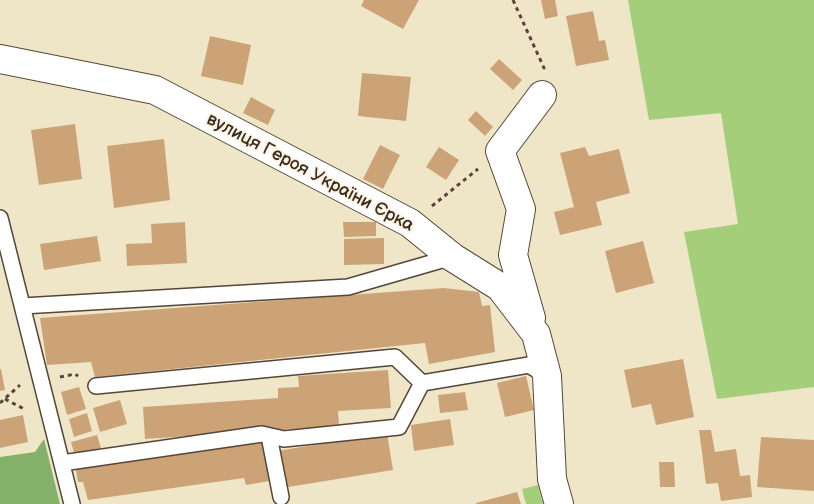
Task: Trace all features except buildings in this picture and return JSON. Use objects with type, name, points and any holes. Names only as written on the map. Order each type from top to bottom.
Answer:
[{"type":"street","name":"вулиця Героя України Єрка","points":[[0,59],[155,90],[410,224],[452,257],[500,287],[536,334],[547,376],[552,478],[559,504]]},
{"type":"street","points":[[536,334],[513,255],[521,209],[500,151],[542,95]]},
{"type":"lane","points":[[0,218],[72,504]]},
{"type":"lane","points":[[22,306],[348,287],[452,257]]},
{"type":"lane","points":[[96,386],[395,357],[422,383]]},
{"type":"lane","points":[[422,383],[529,365],[547,376]]},
{"type":"lane","points":[[62,463],[262,434],[284,439],[400,427],[422,383]]},
{"type":"lane","points":[[269,436],[281,498]]},
{"type":"path","points":[[513,0],[544,68],[542,95]]},
{"type":"path","points":[[410,224],[500,151]]},
{"type":"path","points":[[41,380],[75,374],[96,386]]},
{"type":"green space","points":[[628,0],[814,0],[814,387],[717,399],[684,232],[738,224],[721,113],[649,120]]},
{"type":"green space","points":[[44,439],[60,504],[0,504],[0,457],[35,452]]},
{"type":"green space","points":[[538,485],[543,504],[526,504],[522,489]]}]
